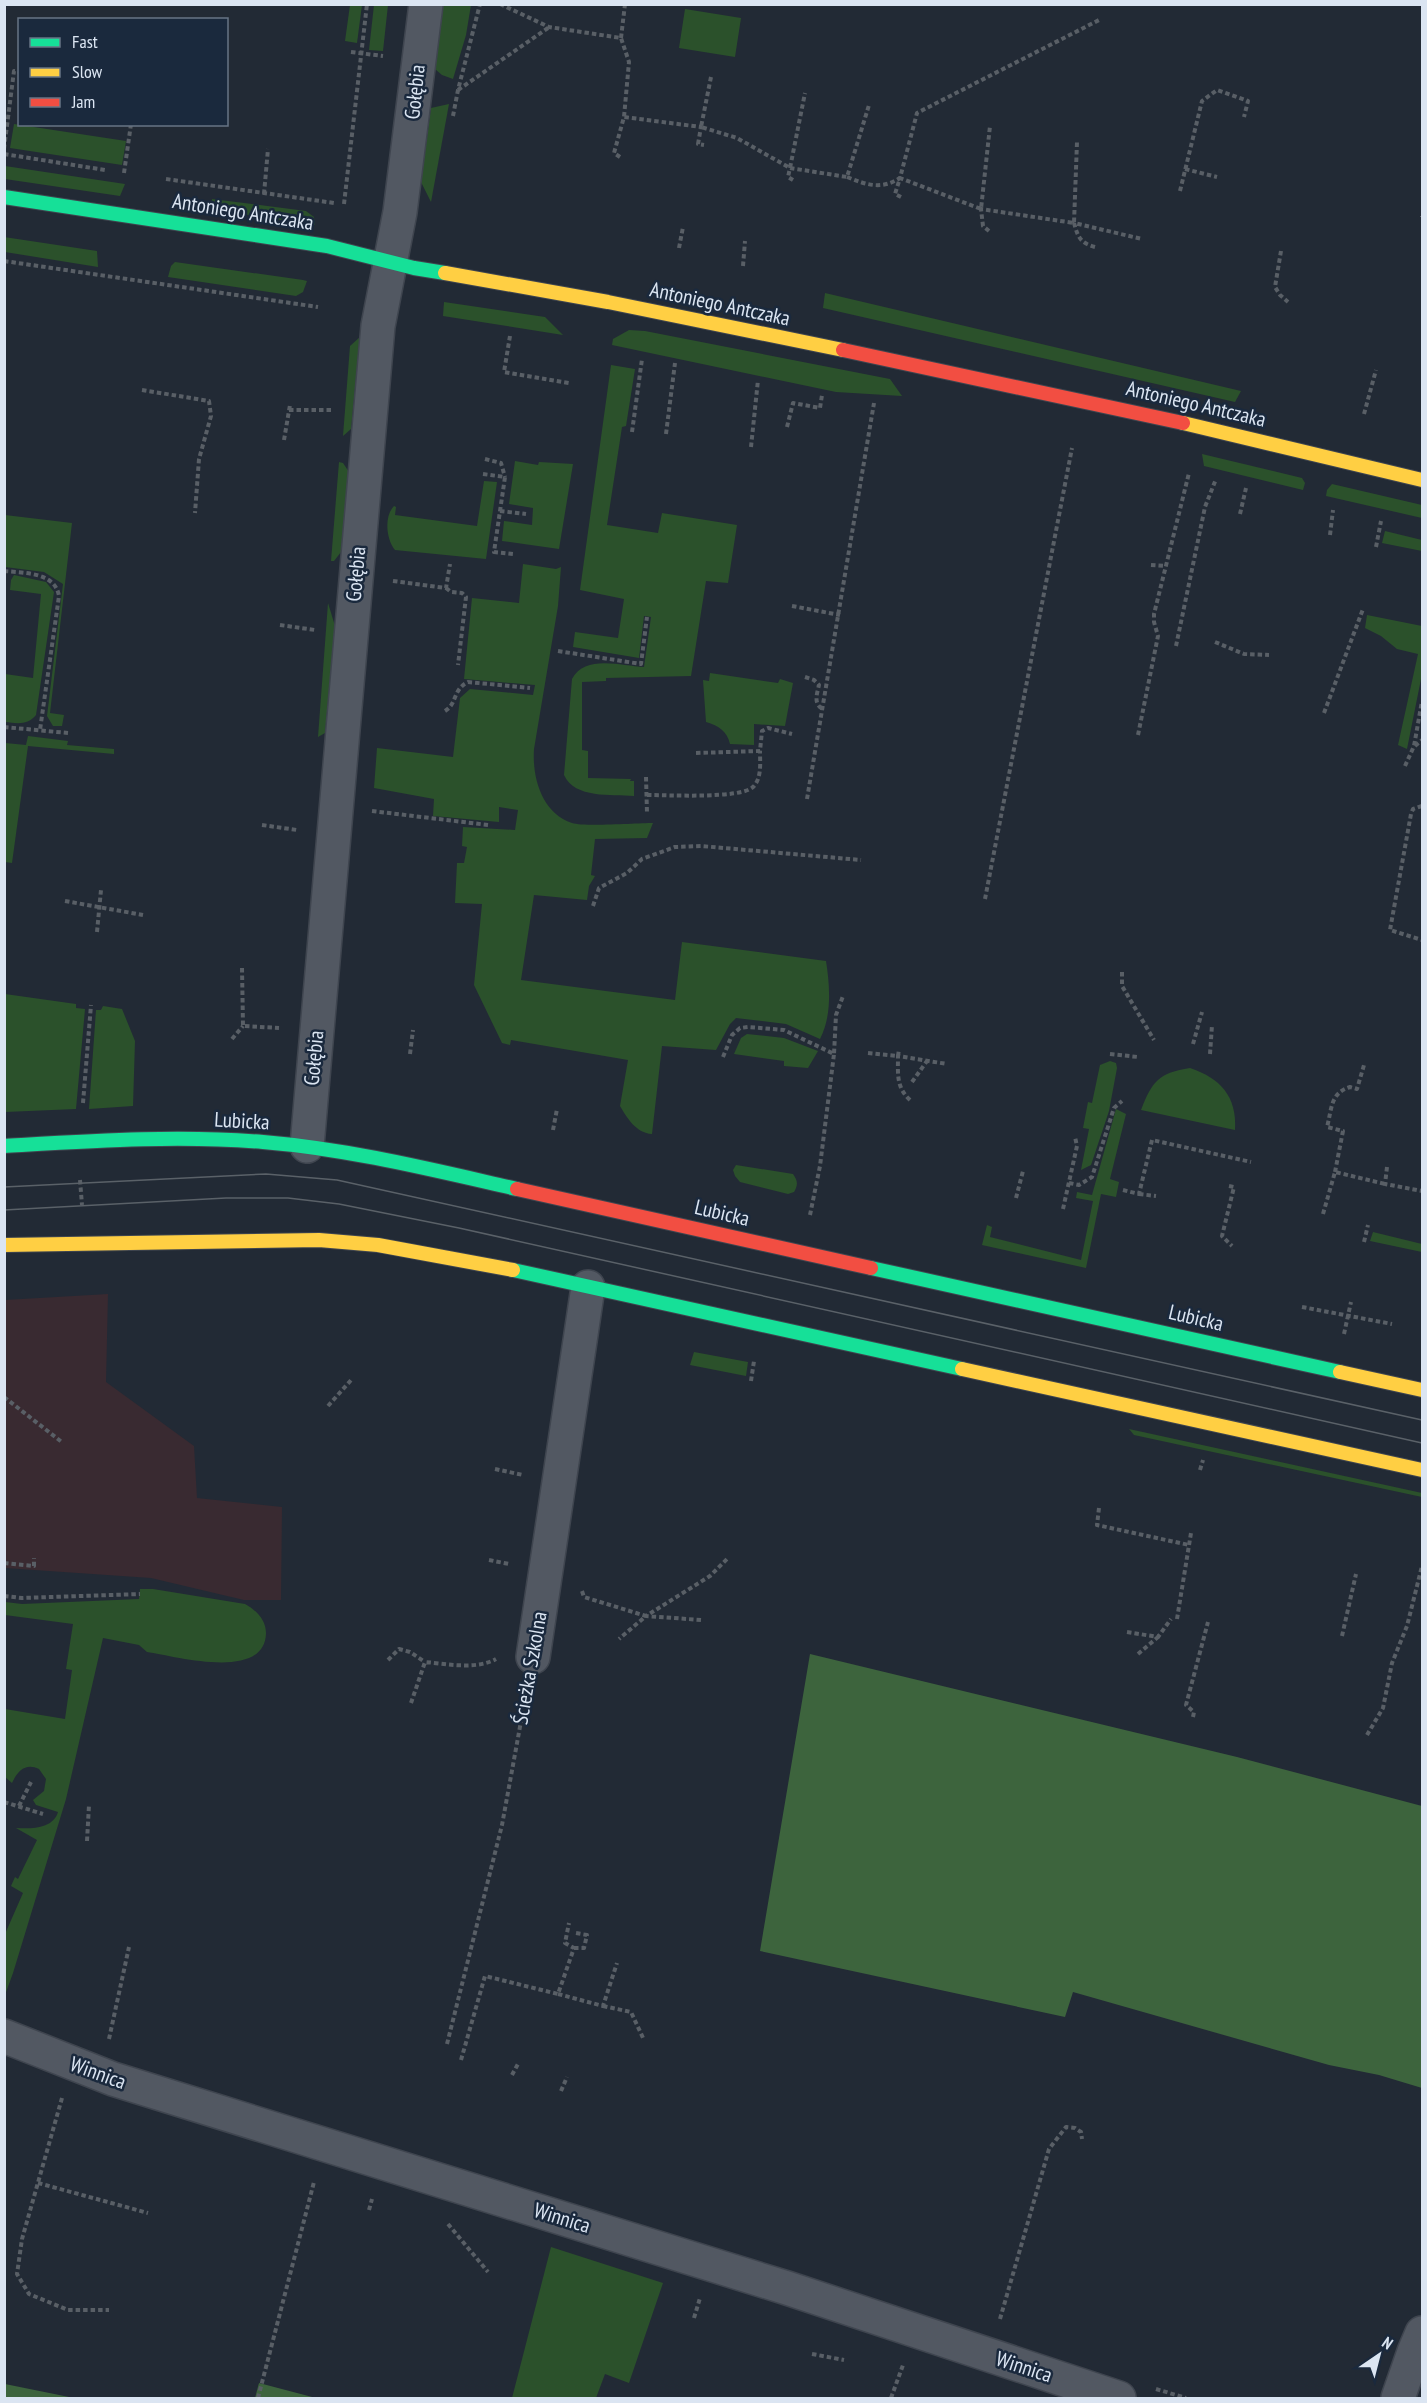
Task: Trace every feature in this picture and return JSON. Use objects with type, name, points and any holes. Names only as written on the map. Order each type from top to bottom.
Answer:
[{"type":"main road","name":"Antoniego Antczaka","points":[[4,197],[327,246],[414,268],[608,302],[985,379],[1246,436],[1422,480]]},
{"type":"main road","name":"Lubicka","points":[[4,1146],[165,1139],[230,1140],[307,1146],[436,1171],[1422,1390]]},
{"type":"main road","points":[[4,1245],[319,1240],[406,1249],[482,1263],[1422,1470]]},
{"type":"street","name":"Gołębia","points":[[307,1146],[378,326],[400,212],[426,4]]},
{"type":"street","name":"Ścieżka Szkolna","points":[[533,1657],[588,1287]]},
{"type":"street","name":"Winnica","points":[[4,2036],[102,2075],[787,2288],[1119,2398]]},
{"type":"street","points":[[1398,2398],[1422,2333]]},
{"type":"path","points":[[344,204],[367,4]]},
{"type":"path","points":[[452,124],[458,90],[480,4]]},
{"type":"path","points":[[500,4],[549,27],[621,38]]},
{"type":"path","points":[[620,157],[614,153],[624,117],[629,62],[621,38],[626,4]]},
{"type":"path","points":[[901,197],[895,194],[917,113],[1101,19]]},
{"type":"path","points":[[458,90],[549,27]]},
{"type":"path","points":[[4,149],[14,71],[18,72]]},
{"type":"path","points":[[704,145],[698,144],[711,77]]},
{"type":"path","points":[[1180,191],[1202,101],[1217,90],[1248,101],[1244,117]]},
{"type":"path","points":[[793,180],[788,177],[805,93]]},
{"type":"path","points":[[847,177],[869,105]]},
{"type":"path","points":[[624,117],[701,127],[737,138],[790,168],[847,177],[876,187],[890,185],[900,178]]},
{"type":"path","points":[[124,173],[131,126]]},
{"type":"path","points":[[989,231],[983,226],[981,209],[990,126]]},
{"type":"path","points":[[1077,142],[1074,223],[1079,240],[1095,247]]},
{"type":"path","points":[[264,194],[268,149]]},
{"type":"path","points":[[4,154],[131,173]]},
{"type":"path","points":[[1185,169],[1217,177]]},
{"type":"path","points":[[159,178],[334,203]]},
{"type":"path","points":[[900,178],[981,209],[1074,223],[1142,239]]},
{"type":"path","points":[[679,248],[683,227]]},
{"type":"path","points":[[743,266],[745,241]]},
{"type":"path","points":[[1281,251],[1275,287],[1288,302]]},
{"type":"path","points":[[4,261],[318,306]]},
{"type":"path","points":[[510,336],[504,372],[569,383]]},
{"type":"path","points":[[632,432],[642,359]]},
{"type":"path","points":[[666,434],[675,363]]},
{"type":"path","points":[[1364,414],[1376,370]]},
{"type":"path","points":[[751,447],[758,380]]},
{"type":"path","points":[[142,390],[209,401],[211,416],[199,459],[195,513]]},
{"type":"path","points":[[787,427],[793,403],[820,408],[822,395]]},
{"type":"path","points":[[807,799],[840,615],[874,403]]},
{"type":"path","points":[[284,440],[289,408],[340,410]]},
{"type":"path","points":[[985,899],[1072,448]]},
{"type":"path","points":[[485,459],[501,463],[506,477],[494,552],[513,554]]},
{"type":"path","points":[[1138,735],[1157,644],[1154,614],[1189,473]]},
{"type":"path","points":[[483,474],[506,477]]},
{"type":"path","points":[[1176,646],[1205,507],[1216,479]]},
{"type":"path","points":[[1240,514],[1246,488]]},
{"type":"path","points":[[1330,535],[1333,510]]},
{"type":"path","points":[[500,511],[526,514]]},
{"type":"path","points":[[1376,547],[1381,521]]},
{"type":"path","points":[[446,588],[450,564]]},
{"type":"path","points":[[1152,565],[1166,567]]},
{"type":"path","points":[[4,571],[44,577],[54,583],[58,589],[59,596],[39,730]]},
{"type":"path","points":[[392,580],[446,588],[451,592],[462,593],[466,597],[458,665]]},
{"type":"path","points":[[792,606],[840,615]]},
{"type":"path","points":[[1324,713],[1363,609]]},
{"type":"path","points":[[558,651],[641,664],[647,617]]},
{"type":"path","points":[[280,625],[313,630]]},
{"type":"path","points":[[1215,642],[1244,654],[1269,655]]},
{"type":"path","points":[[804,677],[814,680],[819,685],[816,700],[819,707],[823,709]]},
{"type":"path","points":[[445,711],[453,704],[456,693],[468,682],[530,688]]},
{"type":"path","points":[[1405,766],[1414,746],[1422,701]]},
{"type":"path","points":[[4,727],[68,733]]},
{"type":"path","points":[[647,795],[744,792],[753,788],[758,779],[762,731],[768,728],[792,734]]},
{"type":"path","points":[[1414,746],[1422,740]]},
{"type":"path","points":[[696,753],[760,751]]},
{"type":"path","points":[[646,777],[647,813]]},
{"type":"path","points":[[1422,806],[1413,809],[1411,814],[1390,930],[1422,940]]},
{"type":"path","points":[[373,811],[488,825]]},
{"type":"path","points":[[262,825],[307,831]]},
{"type":"path","points":[[593,906],[599,888],[627,873],[642,859],[675,847],[701,846],[861,860]]},
{"type":"path","points":[[97,932],[101,890]]},
{"type":"path","points":[[65,901],[143,915]]},
{"type":"path","points":[[232,1039],[243,1026],[242,968]]},
{"type":"path","points":[[1122,972],[1122,986],[1154,1040]]},
{"type":"path","points":[[813,1222],[809,1213],[820,1166],[834,1054],[835,1024],[843,996]]},
{"type":"path","points":[[83,1109],[91,1005]]},
{"type":"path","points":[[1193,1044],[1202,1012]]},
{"type":"path","points":[[1210,1054],[1212,1025]]},
{"type":"path","points":[[243,1026],[287,1028]]},
{"type":"path","points":[[723,1057],[732,1035],[740,1028],[748,1027],[784,1030],[834,1054]]},
{"type":"path","points":[[410,1054],[413,1030]]},
{"type":"path","points":[[899,1049],[897,1081],[902,1092],[910,1100]]},
{"type":"path","points":[[868,1053],[947,1064]]},
{"type":"path","points":[[1110,1054],[1138,1057]]},
{"type":"path","points":[[912,1082],[927,1060]]},
{"type":"path","points":[[1323,1214],[1335,1172],[1343,1131],[1328,1127],[1335,1096],[1340,1090],[1350,1087],[1357,1089],[1364,1065]]},
{"type":"path","points":[[1069,1184],[1079,1185],[1092,1177],[1114,1108],[1122,1101]]},
{"type":"path","points":[[554,1130],[557,1109]]},
{"type":"path","points":[[1064,1209],[1077,1146],[1075,1137]]},
{"type":"path","points":[[1139,1194],[1152,1140],[1251,1162]]},
{"type":"path","points":[[1385,1184],[1387,1167]]},
{"type":"path","points":[[1016,1198],[1023,1171]]},
{"type":"path","points":[[1335,1172],[1422,1191]]},
{"type":"path","points":[[1229,1186],[1234,1187],[1222,1236],[1232,1246]]},
{"type":"path","points":[[1123,1190],[1156,1196]]},
{"type":"path","points":[[1364,1242],[1368,1225]]},
{"type":"path","points":[[1343,1339],[1351,1302]]},
{"type":"path","points":[[1302,1307],[1392,1324]]},
{"type":"path","points":[[751,1381],[755,1355]]},
{"type":"path","points":[[328,1406],[352,1379]]},
{"type":"path","points":[[4,1397],[63,1443]]},
{"type":"path","points":[[1200,1470],[1204,1457]]},
{"type":"path","points":[[1099,1508],[1097,1525],[1189,1545]]},
{"type":"path","points":[[1178,1619],[1191,1533]]},
{"type":"path","points":[[4,1563],[34,1566],[34,1558]]},
{"type":"path","points":[[619,1639],[646,1616],[710,1576],[727,1559]]},
{"type":"path","points":[[1367,1735],[1383,1708],[1392,1663],[1407,1626],[1422,1566]]},
{"type":"path","points":[[1342,1636],[1356,1574]]},
{"type":"path","points":[[580,1587],[584,1597],[646,1616],[701,1620]]},
{"type":"path","points":[[4,1596],[22,1598],[140,1594]]},
{"type":"path","points":[[1138,1654],[1158,1637],[1171,1619]]},
{"type":"path","points":[[1194,1717],[1194,1712],[1186,1705],[1208,1622]]},
{"type":"path","points":[[1127,1632],[1158,1637]]},
{"type":"path","points":[[388,1660],[399,1649],[410,1652],[425,1662],[458,1665],[491,1662],[498,1658]]},
{"type":"path","name":"Ścieżka Szkolna","points":[[447,2044],[502,1825],[533,1657]]},
{"type":"path","points":[[411,1703],[425,1662]]},
{"type":"path","points":[[19,1806],[31,1782]]},
{"type":"path","points":[[4,1802],[42,1814]]},
{"type":"path","points":[[87,1841],[88,1805]]},
{"type":"path","points":[[568,1923],[565,1943],[574,1948],[584,1948],[586,1935],[576,1933]]},
{"type":"path","points":[[102,2075],[129,1947]]},
{"type":"path","points":[[558,1994],[574,1948]]},
{"type":"path","points":[[603,2006],[617,1963]]},
{"type":"path","points":[[461,2060],[485,1976],[631,2012],[644,2040]]},
{"type":"path","points":[[512,2075],[519,2062]]},
{"type":"path","points":[[561,2091],[567,2077]]},
{"type":"path","points":[[62,2097],[22,2239],[17,2274],[29,2294],[68,2310],[109,2310]]},
{"type":"path","points":[[998,2326],[1049,2149],[1066,2127],[1075,2128],[1081,2132],[1082,2139]]},
{"type":"path","points":[[258,2398],[315,2178]]},
{"type":"path","points":[[38,2183],[148,2214]]},
{"type":"path","points":[[447,2224],[488,2272]]},
{"type":"path","points":[[812,2354],[844,2360]]},
{"type":"path","points":[[891,2398],[905,2360]]},
{"type":"shaded area","points":[[108,1294],[106,1382],[194,1446],[197,1498],[282,1507],[281,1600],[244,1600],[151,1578],[5,1568],[5,1300]]},
{"type":"green space","points":[[350,5],[362,5],[357,43],[345,41]]},
{"type":"green space","points":[[374,5],[388,5],[383,51],[369,50]]},
{"type":"green space","points":[[442,5],[471,5],[466,35],[453,79],[442,75],[435,69]]},
{"type":"green space","points":[[685,9],[741,18],[735,57],[679,48]]},
{"type":"green space","points":[[449,104],[431,202],[421,182],[431,108]]},
{"type":"green space","points":[[14,124],[126,141],[122,165],[10,148]]},
{"type":"green space","points":[[5,166],[125,184],[120,196],[5,179]]},
{"type":"green space","points":[[212,199],[306,211],[314,217],[315,225],[213,210]]},
{"type":"green space","points":[[4,237],[97,251],[98,267],[5,252]]},
{"type":"green space","points":[[175,262],[307,281],[303,292],[296,296],[168,277],[171,266]]},
{"type":"green space","points":[[825,293],[1241,391],[1235,402],[823,308]]},
{"type":"green space","points":[[444,302],[545,317],[563,335],[443,316]]},
{"type":"green space","points":[[629,330],[645,331],[890,379],[902,396],[836,392],[612,345],[613,339]]},
{"type":"green space","points":[[360,337],[351,429],[343,436],[350,346]]},
{"type":"green space","points":[[611,365],[635,369],[626,426],[622,427],[607,525],[658,533],[662,513],[737,525],[728,583],[706,581],[691,676],[606,678],[606,681],[582,682],[582,750],[588,751],[588,778],[631,779],[630,781],[634,781],[634,796],[585,792],[569,783],[564,775],[572,679],[578,671],[594,664],[644,667],[651,617],[644,616],[639,658],[573,647],[575,632],[618,638],[624,599],[580,590]]},
{"type":"green space","points":[[1202,454],[1302,478],[1305,483],[1303,490],[1204,466]]},
{"type":"green space","points":[[515,461],[538,465],[539,462],[573,464],[559,549],[502,541],[504,521],[532,525],[533,508],[509,504]]},
{"type":"green space","points":[[339,462],[343,463],[349,472],[341,552],[334,561],[331,561]]},
{"type":"green space","points":[[484,481],[497,482],[486,559],[395,550],[387,528],[394,506],[396,507],[395,515],[477,526]]},
{"type":"green space","points":[[1332,484],[1422,505],[1422,518],[1326,496]]},
{"type":"green space","points":[[5,515],[72,523],[50,713],[64,715],[62,726],[53,726],[47,716],[63,584],[44,572],[5,567]]},
{"type":"green space","points":[[1385,531],[1422,540],[1422,551],[1382,543]]},
{"type":"green space","points":[[523,564],[556,569],[561,567],[558,606],[534,749],[537,783],[546,803],[562,818],[572,823],[599,825],[653,823],[647,838],[595,839],[591,875],[595,876],[589,886],[587,900],[534,895],[521,980],[675,1000],[682,942],[826,961],[828,1011],[820,1039],[786,1024],[736,1018],[730,1024],[716,1050],[662,1046],[652,1134],[637,1128],[620,1106],[628,1060],[511,1040],[510,1045],[502,1043],[474,985],[482,904],[455,903],[457,863],[464,863],[467,847],[462,846],[463,827],[515,830],[518,810],[499,807],[499,822],[433,816],[434,799],[374,788],[377,748],[453,757],[460,698],[470,689],[533,695],[535,685],[464,679],[472,598],[519,603]]},
{"type":"green space","points":[[14,575],[46,582],[54,592],[36,715],[33,719],[21,723],[5,722],[5,674],[33,678],[41,594],[10,590]]},
{"type":"green space","points":[[328,603],[335,626],[325,733],[318,737]]},
{"type":"green space","points":[[1367,615],[1422,626],[1422,674],[1407,749],[1398,745],[1418,654],[1397,649],[1381,636],[1365,628]]},
{"type":"green space","points":[[710,673],[778,683],[780,679],[793,683],[785,726],[754,724],[754,745],[730,744],[722,730],[706,722],[703,680],[709,681]]},
{"type":"green space","points":[[28,736],[68,741],[67,745],[114,749],[114,754],[28,746],[12,863],[5,862],[5,743],[26,745]]},
{"type":"green space","points":[[5,994],[76,1004],[76,1008],[85,1009],[76,1109],[5,1112]]},
{"type":"green space","points":[[103,1006],[122,1009],[135,1041],[133,1106],[89,1109],[96,1010],[101,1010]]},
{"type":"green space","points":[[747,1034],[784,1038],[818,1051],[808,1068],[784,1066],[784,1061],[734,1054],[741,1038]]},
{"type":"green space","points":[[1110,1061],[1116,1063],[1117,1068],[1109,1111],[1091,1165],[1081,1170],[1089,1129],[1083,1128],[1088,1102],[1092,1103],[1100,1065]]},
{"type":"green space","points":[[1190,1068],[1218,1083],[1230,1098],[1235,1118],[1235,1130],[1141,1110],[1149,1092],[1158,1080],[1179,1070]]},
{"type":"green space","points":[[1116,1109],[1126,1114],[1110,1179],[1119,1182],[1116,1197],[1101,1194],[1086,1268],[982,1245],[987,1225],[992,1227],[990,1237],[1081,1260],[1093,1201],[1076,1198],[1077,1192],[1092,1195]]},
{"type":"green space","points":[[736,1165],[793,1174],[797,1181],[794,1192],[788,1194],[740,1182],[733,1170]]},
{"type":"green space","points":[[1373,1232],[1422,1244],[1422,1252],[1370,1241]]},
{"type":"green space","points":[[694,1352],[748,1362],[746,1376],[690,1365]]},
{"type":"green space","points":[[1129,1429],[1422,1493],[1422,1497],[1134,1435]]},
{"type":"green space","points":[[140,1589],[153,1589],[245,1604],[256,1612],[264,1624],[266,1633],[262,1648],[251,1657],[235,1662],[197,1661],[147,1652],[139,1645],[103,1638],[66,1799],[5,1995],[5,1934],[23,1893],[11,1886],[15,1877],[18,1879],[37,1840],[16,1828],[41,1827],[51,1822],[58,1812],[36,1805],[33,1800],[44,1791],[46,1779],[39,1769],[26,1767],[17,1774],[12,1783],[5,1777],[5,1709],[65,1719],[72,1670],[66,1669],[73,1624],[5,1615],[5,1602],[22,1604],[139,1599]]},
{"type":"green space","points":[[810,1654],[1237,1757],[1422,1806],[1422,2088],[1379,2075],[1329,2065],[1073,1992],[1065,2017],[760,1951]]},
{"type":"green space","points":[[551,2247],[663,2283],[629,2383],[605,2374],[596,2398],[512,2398]]},
{"type":"green space","points":[[259,2383],[316,2398],[255,2398]]},
{"type":"green space","points":[[5,2384],[74,2398],[5,2398]]},
{"type":"tram line","points":[[4,1187],[266,1174],[337,1180],[1422,1420]]},
{"type":"tram line","points":[[4,1210],[226,1198],[288,1198],[339,1204],[459,1228],[1422,1443]]},
{"type":"traffic: fast","points":[[4,197],[327,246],[414,268],[445,273]]},
{"type":"traffic: fast","points":[[4,1146],[166,1139],[263,1142],[359,1155],[517,1189]]},
{"type":"traffic: fast","points":[[871,1268],[1340,1372]]},
{"type":"traffic: fast","points":[[513,1270],[962,1369]]},
{"type":"traffic: slow","points":[[445,273],[608,302],[843,350]]},
{"type":"traffic: slow","points":[[1183,423],[1422,480]]},
{"type":"traffic: slow","points":[[4,1245],[319,1240],[378,1245],[513,1270]]},
{"type":"traffic: slow","points":[[962,1369],[1422,1470]]},
{"type":"traffic: slow","points":[[1340,1372],[1422,1390]]},
{"type":"traffic: jam","points":[[843,350],[1183,423]]},
{"type":"traffic: jam","points":[[517,1189],[871,1268]]}]
